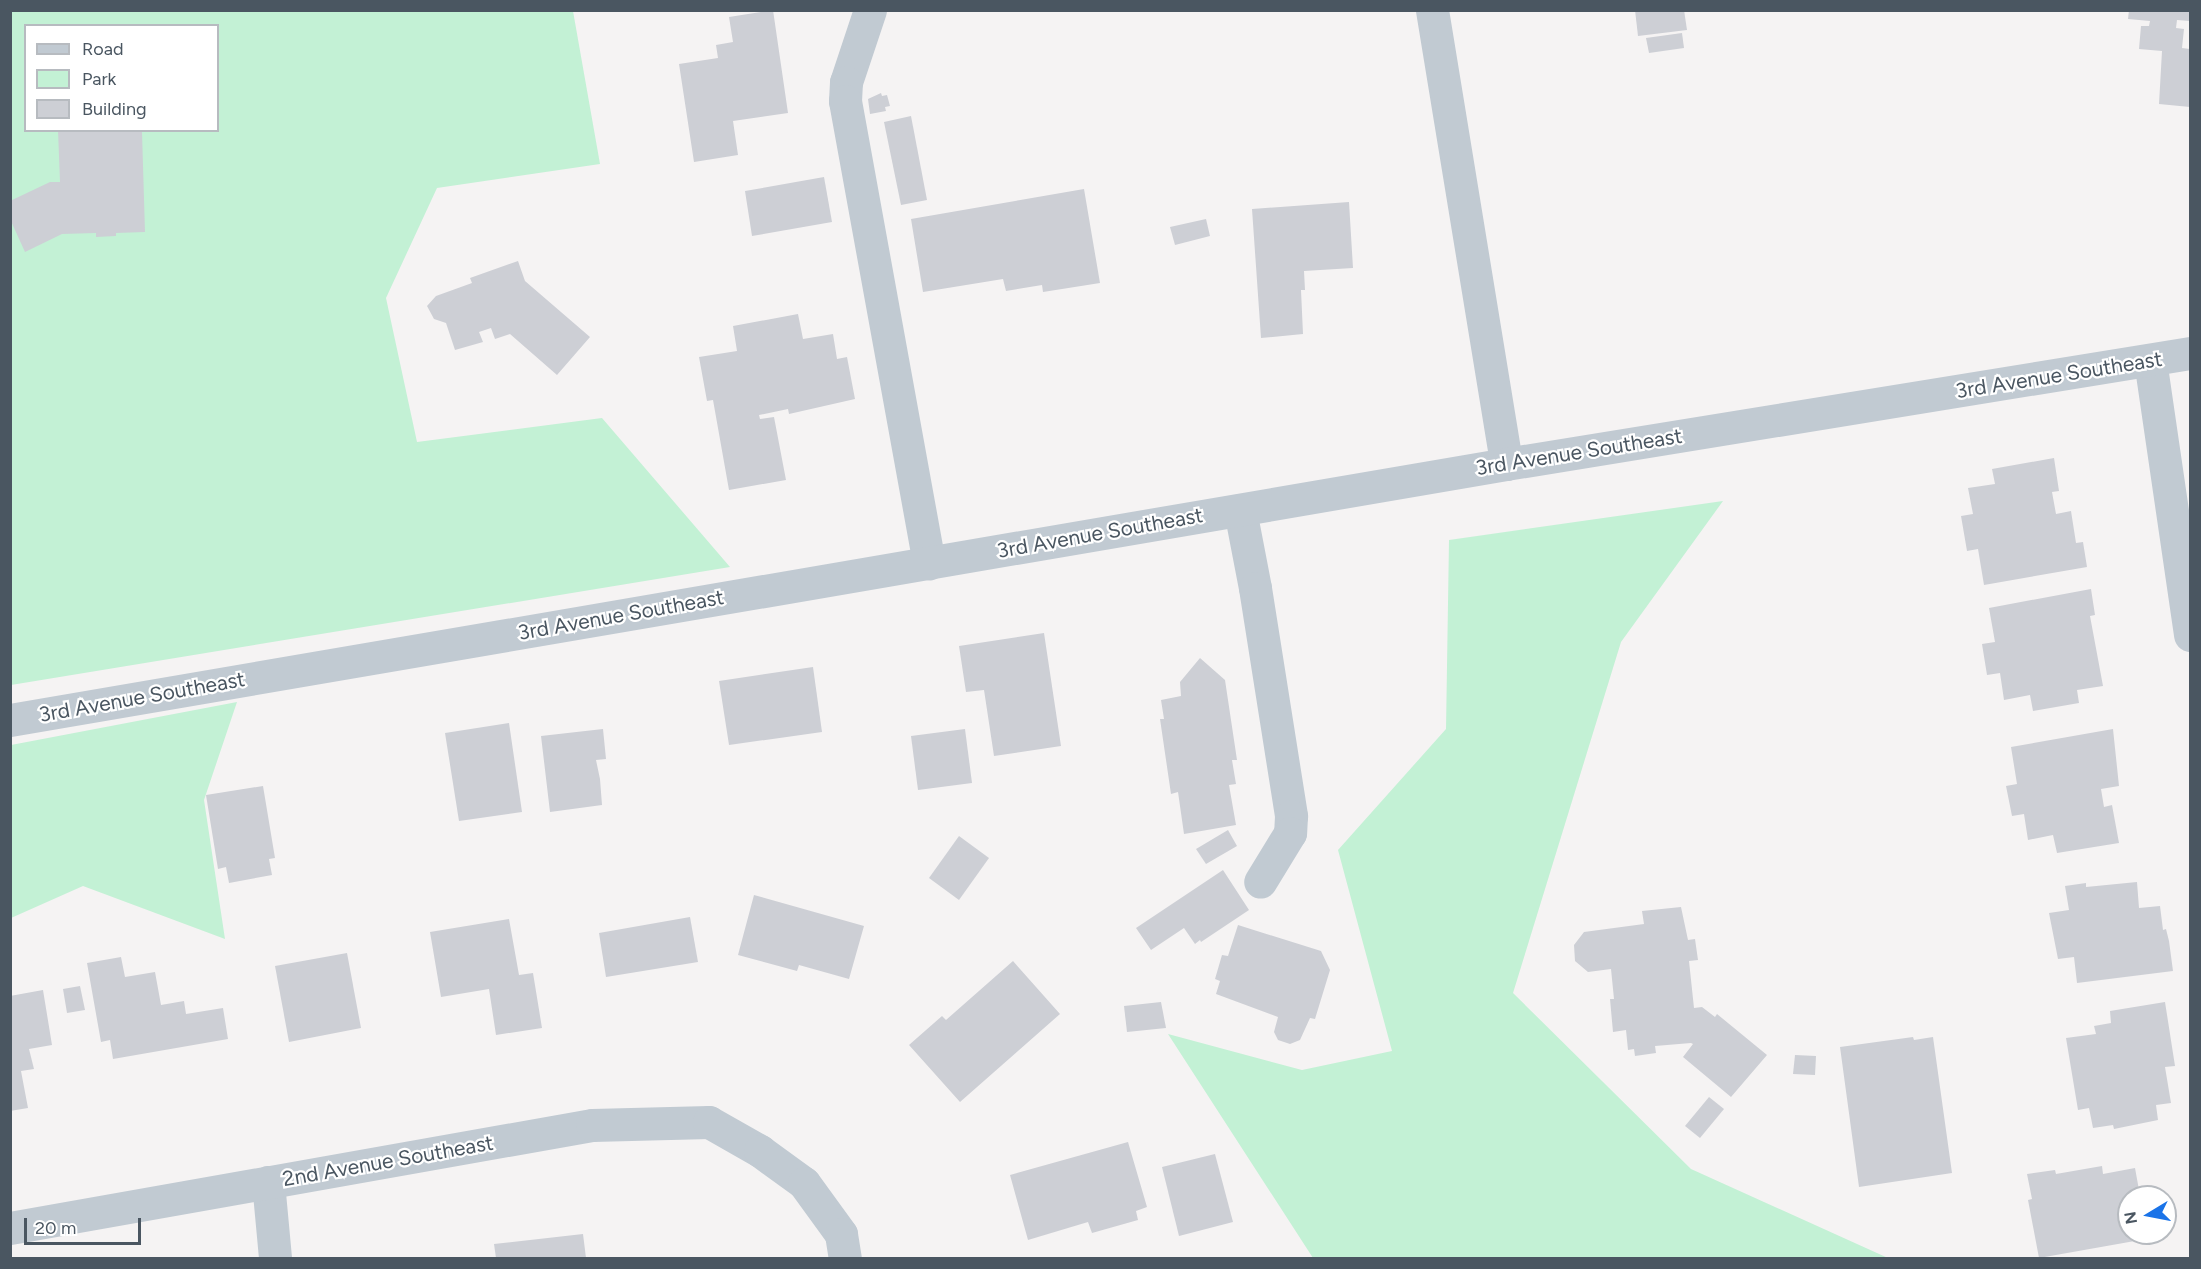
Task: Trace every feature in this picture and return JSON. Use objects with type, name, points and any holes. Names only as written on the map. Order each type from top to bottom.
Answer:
[{"type":"street","points":[[870,10],[846,82],[845,101],[929,563]]},
{"type":"street","points":[[1432,10],[1506,464]]},
{"type":"street","name":"3rd Avenue Southeast","points":[[10,720],[1506,464],[2190,353]]},
{"type":"street","points":[[2150,360],[2190,635]]},
{"type":"street","points":[[1240,510],[1256,588],[1291,816],[1290,834],[1260,882]]},
{"type":"street","name":"2nd Avenue Southeast","points":[[10,1228],[592,1125],[709,1122],[760,1150],[804,1183],[841,1234],[844,1258]]},
{"type":"street","points":[[268,1182],[275,1258]]},
{"type":"green space","points":[[11,11],[573,11],[600,164],[437,188],[386,298],[417,442],[602,418],[730,567],[11,685]]},
{"type":"green space","points":[[1723,501],[1621,642],[1513,993],[1691,1169],[1888,1258],[1313,1258],[1168,1034],[1302,1070],[1392,1051],[1338,850],[1446,729],[1449,540]]},
{"type":"green space","points":[[237,702],[204,800],[225,939],[83,886],[11,918],[11,745]]},
{"type":"building","points":[[773,10],[788,113],[733,121],[738,155],[694,162],[679,64],[718,58],[716,45],[733,42],[729,17]]},
{"type":"building","points":[[1635,10],[1684,10],[1687,30],[1638,36]]},
{"type":"building","points":[[2129,10],[2190,10],[2190,21],[2177,20],[2176,28],[2184,29],[2182,48],[2190,49],[2190,107],[2159,104],[2162,51],[2139,49],[2141,26],[2149,26],[2150,21],[2128,19]]},
{"type":"building","points":[[1682,33],[1684,48],[1649,53],[1646,38]]},
{"type":"building","points":[[881,93],[882,96],[887,95],[890,106],[885,107],[886,111],[870,114],[868,99]]},
{"type":"building","points":[[911,116],[927,200],[901,205],[884,122]]},
{"type":"building","points":[[58,132],[142,132],[145,232],[116,233],[116,236],[96,237],[96,233],[62,234],[25,252],[10,219],[10,201],[50,182],[60,182]]},
{"type":"building","points":[[824,177],[832,222],[752,236],[745,191]]},
{"type":"building","points":[[1084,189],[1100,283],[1043,292],[1042,285],[1006,291],[1003,279],[923,292],[911,219]]},
{"type":"building","points":[[1349,202],[1353,268],[1304,271],[1305,290],[1301,290],[1303,334],[1261,338],[1252,209]]},
{"type":"building","points":[[1206,219],[1210,236],[1175,245],[1170,227]]},
{"type":"building","points":[[518,261],[525,281],[590,337],[557,375],[510,334],[495,339],[491,328],[479,332],[483,342],[455,350],[446,323],[434,319],[427,306],[436,296],[472,283],[470,278]]},
{"type":"building","points":[[798,314],[803,339],[833,334],[837,359],[847,357],[855,399],[789,414],[788,409],[759,415],[760,419],[774,417],[786,480],[729,490],[713,400],[707,401],[699,357],[737,351],[733,326]]},
{"type":"building","points":[[2054,458],[2059,491],[2052,492],[2056,514],[2071,511],[2076,543],[2083,542],[2087,567],[1984,585],[1978,549],[1967,551],[1961,516],[1973,514],[1968,488],[1995,484],[1992,469]]},
{"type":"building","points":[[2091,589],[2095,615],[2090,616],[2103,686],[2077,690],[2079,703],[2033,711],[2030,695],[2004,700],[2000,673],[1987,675],[1982,644],[1995,642],[1989,608]]},
{"type":"building","points":[[1044,633],[1061,746],[994,756],[984,690],[966,692],[959,646]]},
{"type":"building","points":[[1200,658],[1225,680],[1237,760],[1232,760],[1236,784],[1229,785],[1236,825],[1184,834],[1178,792],[1171,794],[1160,719],[1164,719],[1161,700],[1181,696],[1180,682]]},
{"type":"building","points":[[813,667],[822,732],[729,745],[719,681]]},
{"type":"building","points":[[509,723],[522,812],[459,821],[445,733]]},
{"type":"building","points":[[603,729],[606,759],[596,760],[602,805],[550,812],[541,736]]},
{"type":"building","points":[[965,729],[972,783],[918,790],[911,736]]},
{"type":"building","points":[[2113,729],[2119,786],[2101,789],[2104,807],[2112,805],[2119,843],[2057,853],[2053,835],[2028,840],[2024,814],[2012,816],[2006,786],[2017,784],[2011,747]]},
{"type":"building","points":[[263,786],[275,858],[269,859],[272,875],[229,883],[226,867],[218,869],[206,795]]},
{"type":"building","points":[[1228,830],[1237,846],[1206,864],[1196,849]]},
{"type":"building","points":[[959,836],[989,858],[959,900],[929,878]]},
{"type":"building","points":[[1223,870],[1249,910],[1201,942],[1200,940],[1195,944],[1184,928],[1151,950],[1136,928]]},
{"type":"building","points":[[2137,882],[2139,908],[2160,906],[2163,930],[2166,929],[2169,941],[2173,971],[2077,983],[2074,957],[2058,959],[2049,913],[2069,910],[2065,886],[2086,883],[2086,887]]},
{"type":"building","points":[[754,895],[864,926],[849,979],[799,965],[797,971],[738,955]]},
{"type":"building","points":[[1681,907],[1688,940],[1695,939],[1698,960],[1689,961],[1694,1008],[1702,1007],[1715,1017],[1717,1014],[1767,1055],[1731,1097],[1683,1057],[1693,1044],[1691,1043],[1655,1046],[1656,1053],[1635,1056],[1634,1049],[1628,1050],[1626,1030],[1613,1032],[1610,999],[1614,999],[1611,969],[1588,972],[1575,961],[1574,945],[1584,932],[1644,924],[1642,911]]},
{"type":"building","points":[[690,917],[698,962],[606,977],[599,933]]},
{"type":"building","points":[[509,919],[519,975],[533,973],[542,1028],[496,1035],[489,989],[441,997],[430,932]]},
{"type":"building","points":[[1238,925],[1321,951],[1330,970],[1315,1019],[1310,1018],[1300,1040],[1290,1044],[1278,1040],[1274,1032],[1278,1017],[1216,994],[1220,981],[1215,979],[1222,955],[1228,956]]},
{"type":"building","points":[[347,953],[361,1028],[289,1042],[275,966]]},
{"type":"building","points":[[121,957],[125,977],[155,972],[161,1005],[184,1001],[186,1014],[223,1008],[228,1039],[113,1059],[110,1040],[101,1042],[87,963]]},
{"type":"building","points":[[1013,961],[1060,1014],[960,1102],[909,1045],[942,1016],[946,1020]]},
{"type":"building","points":[[80,986],[85,1010],[67,1013],[63,989]]},
{"type":"building","points":[[43,990],[52,1045],[29,1049],[34,1069],[21,1071],[28,1108],[10,1111],[10,996]]},
{"type":"building","points":[[1161,1002],[1166,1028],[1127,1032],[1124,1006]]},
{"type":"building","points":[[2165,1002],[2175,1066],[2165,1067],[2171,1103],[2156,1105],[2158,1120],[2114,1129],[2113,1125],[2093,1128],[2089,1108],[2078,1110],[2066,1038],[2096,1034],[2094,1026],[2111,1023],[2110,1011]]},
{"type":"building","points":[[1913,1037],[1914,1040],[1933,1037],[1952,1173],[1859,1187],[1840,1047]]},
{"type":"building","points":[[1795,1055],[1816,1056],[1815,1075],[1793,1074]]},
{"type":"building","points":[[1709,1097],[1724,1109],[1700,1138],[1685,1126]]},
{"type":"building","points":[[1128,1142],[1147,1207],[1136,1211],[1138,1220],[1092,1233],[1088,1222],[1028,1240],[1010,1175]]},
{"type":"building","points":[[1215,1154],[1233,1222],[1179,1236],[1162,1167]]},
{"type":"building","points":[[2102,1166],[2103,1174],[2135,1168],[2138,1185],[2117,1185],[2117,1244],[2039,1258],[2028,1200],[2032,1199],[2027,1174],[2055,1170],[2056,1174]]},
{"type":"building","points":[[583,1234],[586,1258],[496,1258],[494,1244]]}]
